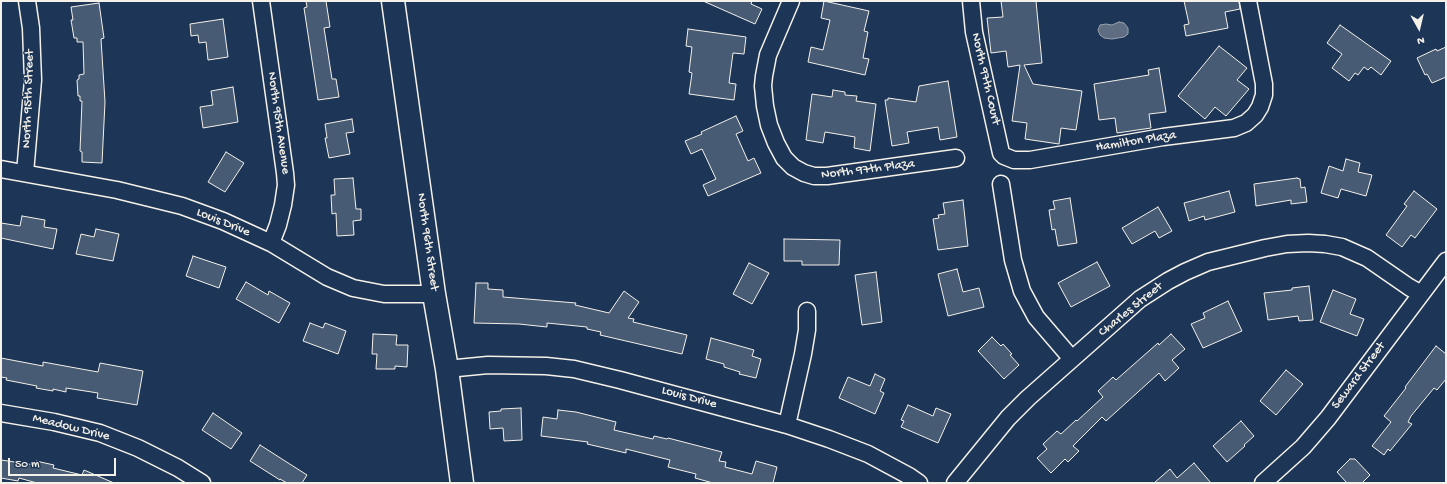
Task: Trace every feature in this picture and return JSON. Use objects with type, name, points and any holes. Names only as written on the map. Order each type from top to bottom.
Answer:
[{"type":"street","name":"North 95th Street","points":[[26,173],[33,80],[31,28],[27,1]]},
{"type":"street","name":"North 95th Avenue","points":[[261,1],[286,185],[283,206],[271,243]]},
{"type":"street","name":"North 96th Street","points":[[393,1],[434,294],[447,369],[462,483]]},
{"type":"street","name":"North 97th Plaza","points":[[792,1],[768,55],[764,76],[764,86],[765,106],[769,125],[784,158],[793,167],[809,175],[827,176],[956,158]]},
{"type":"street","name":"North 97th Court","points":[[971,1],[974,32],[1001,153],[1004,156]]},
{"type":"street","name":"Hamilton Plaza","points":[[1004,156],[1014,160],[1030,160],[1163,137],[1234,128],[1246,123],[1255,115],[1260,107],[1264,95],[1264,84],[1248,1]]},
{"type":"street","name":"Louis Drive","points":[[1,169],[117,190],[182,206],[223,221],[271,243],[327,277],[353,288],[384,294],[434,294]]},
{"type":"street","points":[[1001,184],[1013,260],[1022,291],[1036,317],[1072,359]]},
{"type":"street","name":"Charles Street","points":[[955,483],[1008,418],[1072,359],[1140,300],[1168,280],[1208,262],[1287,244],[1325,244],[1342,247],[1367,258],[1421,294]]},
{"type":"street","name":"Seward Street","points":[[1263,483],[1303,446],[1328,418],[1446,261]]},
{"type":"street","points":[[787,425],[804,354],[807,330],[807,311]]},
{"type":"street","name":"Louis Drive","points":[[447,369],[481,366],[546,366],[574,369],[620,380],[787,425],[829,439],[868,454],[919,483]]},
{"type":"street","name":"Meadow Drive","points":[[1,412],[54,422],[100,433],[138,448],[178,468],[202,483]]},
{"type":"water","points":[[1119,22],[1124,23],[1128,28],[1128,34],[1124,37],[1112,39],[1104,38],[1100,35],[1098,30],[1100,25],[1112,25]]},
{"type":"building","points":[[306,1],[326,1],[330,27],[324,28],[332,79],[336,79],[339,97],[318,100],[304,8],[307,7]]},
{"type":"building","points":[[703,1],[752,1],[751,4],[762,9],[755,24]]},
{"type":"building","points":[[824,1],[869,11],[864,31],[868,32],[863,58],[869,59],[865,75],[808,62],[811,47],[823,50],[830,20],[821,18]]},
{"type":"building","points":[[1001,1],[1036,1],[1042,63],[1024,65],[1033,84],[1082,91],[1076,130],[1061,128],[1059,144],[1025,139],[1027,123],[1012,121],[1020,65],[1008,67],[1006,51],[991,53],[987,18],[1003,17]]},
{"type":"building","points":[[1184,1],[1239,1],[1240,9],[1225,12],[1228,28],[1186,36],[1184,25],[1189,24]]},
{"type":"building","points":[[99,3],[104,38],[101,39],[105,102],[102,163],[82,162],[82,152],[80,151],[82,101],[80,101],[80,96],[78,96],[77,80],[79,79],[79,75],[84,74],[83,42],[77,42],[77,38],[74,38],[71,20],[73,20],[71,7]]},
{"type":"building","points":[[223,19],[228,57],[208,60],[206,42],[199,43],[198,35],[191,36],[190,24]]},
{"type":"building","points":[[1340,25],[1391,61],[1381,75],[1371,67],[1368,70],[1364,67],[1358,75],[1355,73],[1349,81],[1332,68],[1342,54],[1327,43]]},
{"type":"building","points":[[688,29],[746,37],[744,54],[733,53],[729,83],[736,84],[734,100],[689,94],[692,73],[689,72],[692,47],[686,46]]},
{"type":"building","points":[[1219,46],[1247,68],[1237,80],[1249,89],[1226,116],[1215,107],[1205,119],[1178,96]]},
{"type":"building","points":[[1446,47],[1446,77],[1432,83],[1427,74],[1425,75],[1417,58],[1436,49],[1437,51]]},
{"type":"building","points":[[1159,68],[1166,112],[1149,114],[1151,128],[1117,133],[1115,118],[1099,120],[1094,84],[1149,75],[1148,70]]},
{"type":"building","points":[[948,81],[957,137],[940,140],[938,127],[907,132],[909,143],[892,146],[885,100],[888,100],[888,98],[916,102],[919,86]]},
{"type":"building","points":[[233,87],[238,122],[203,128],[200,107],[213,105],[211,91]]},
{"type":"building","points":[[833,90],[845,92],[845,95],[857,96],[856,101],[876,104],[870,151],[854,148],[855,137],[825,132],[823,143],[806,140],[812,94],[832,97]]},
{"type":"building","points":[[736,116],[743,131],[736,134],[748,161],[754,158],[761,173],[708,196],[703,185],[716,179],[702,149],[691,154],[685,141]]},
{"type":"building","points":[[352,119],[354,132],[346,133],[350,154],[329,158],[325,138],[327,138],[325,124]]},
{"type":"building","points":[[226,152],[244,163],[225,192],[208,182]]},
{"type":"building","points":[[1346,159],[1360,163],[1358,172],[1372,175],[1366,196],[1341,189],[1338,198],[1321,193],[1329,166],[1343,171]]},
{"type":"building","points":[[353,178],[356,209],[361,209],[361,220],[353,221],[354,235],[337,236],[336,213],[332,214],[331,195],[335,195],[334,179]]},
{"type":"building","points":[[1297,178],[1300,179],[1301,188],[1305,187],[1307,202],[1291,204],[1291,200],[1256,206],[1254,184]]},
{"type":"building","points":[[1229,191],[1235,212],[1205,220],[1204,216],[1189,221],[1184,203]]},
{"type":"building","points":[[1414,191],[1437,209],[1415,238],[1411,235],[1402,247],[1386,235],[1407,206],[1404,204]]},
{"type":"building","points":[[1070,198],[1077,243],[1058,246],[1055,229],[1052,230],[1049,210],[1055,209],[1053,201]]},
{"type":"building","points":[[963,200],[968,246],[938,250],[933,219],[939,218],[938,215],[945,214],[943,203]]},
{"type":"building","points":[[1158,207],[1172,231],[1159,238],[1155,231],[1132,244],[1122,228]]},
{"type":"building","points":[[22,216],[45,220],[44,227],[57,229],[53,249],[1,238],[1,223],[20,226]]},
{"type":"building","points":[[96,229],[119,234],[113,261],[76,254],[81,234],[94,237]]},
{"type":"building","points":[[784,239],[840,240],[839,265],[802,265],[802,261],[784,261]]},
{"type":"building","points":[[193,256],[226,267],[219,288],[186,276]]},
{"type":"building","points":[[1097,262],[1110,286],[1071,307],[1058,283]]},
{"type":"building","points":[[749,263],[769,273],[752,304],[733,294]]},
{"type":"building","points":[[957,269],[963,292],[979,288],[984,307],[948,316],[938,274]]},
{"type":"building","points":[[876,272],[882,322],[862,325],[855,275]]},
{"type":"building","points":[[246,282],[268,295],[269,291],[290,303],[279,323],[236,299]]},
{"type":"building","points":[[476,283],[488,283],[488,289],[503,290],[503,297],[576,303],[575,305],[609,313],[624,291],[639,302],[628,318],[634,319],[633,322],[687,335],[682,354],[600,335],[601,332],[587,329],[587,327],[547,323],[547,327],[519,324],[474,323]]},
{"type":"building","points":[[1309,286],[1313,320],[1299,321],[1298,316],[1268,320],[1264,293],[1292,290],[1292,288]]},
{"type":"building","points":[[1333,290],[1356,299],[1350,314],[1364,319],[1357,336],[1320,322]]},
{"type":"building","points":[[1228,301],[1242,331],[1203,348],[1191,324],[1205,318],[1203,313]]},
{"type":"building","points":[[310,323],[323,328],[325,323],[346,331],[338,354],[303,341]]},
{"type":"building","points":[[373,334],[397,335],[396,345],[408,345],[407,367],[395,366],[395,369],[376,369],[377,354],[372,354]]},
{"type":"building","points":[[1171,334],[1185,349],[1172,360],[1179,368],[1165,381],[1159,373],[1106,421],[1102,417],[1073,446],[1079,451],[1068,462],[1065,459],[1051,473],[1037,458],[1047,449],[1043,444],[1057,431],[1061,434],[1103,397],[1098,391],[1113,377],[1116,380],[1158,343],[1159,345]]},
{"type":"building","points":[[992,337],[1001,346],[1003,344],[1019,365],[1004,379],[978,351]]},
{"type":"building","points":[[711,338],[754,350],[752,356],[761,359],[756,378],[739,374],[740,372],[724,367],[724,364],[706,359]]},
{"type":"building","points":[[1436,346],[1446,354],[1446,379],[1437,390],[1434,388],[1411,416],[1408,422],[1412,424],[1390,451],[1388,449],[1384,455],[1372,446],[1391,422],[1384,416]]},
{"type":"building","points":[[1,358],[43,366],[43,362],[98,372],[100,363],[143,371],[137,405],[97,398],[98,393],[66,388],[66,392],[53,389],[53,391],[36,388],[37,386],[6,380],[7,378],[1,377]]},
{"type":"building","points":[[1286,370],[1303,384],[1276,415],[1260,401]]},
{"type":"building","points":[[875,374],[885,379],[880,391],[884,393],[875,414],[839,398],[848,377],[870,386]]},
{"type":"building","points":[[908,405],[933,416],[936,408],[951,414],[938,443],[901,427],[904,421],[901,420]]},
{"type":"building","points":[[521,408],[522,440],[504,441],[503,428],[490,429],[489,412],[501,411],[501,409]]},
{"type":"building","points":[[558,410],[576,412],[616,422],[614,430],[653,439],[654,436],[668,438],[722,452],[719,461],[726,462],[725,467],[752,474],[756,461],[777,467],[773,483],[713,483],[695,478],[696,474],[668,467],[670,460],[626,449],[626,453],[587,444],[588,442],[541,436],[543,417],[557,419]]},
{"type":"building","points":[[213,413],[242,433],[231,449],[202,430]]},
{"type":"building","points":[[1241,421],[1254,436],[1227,462],[1213,446]]},
{"type":"building","points":[[260,445],[307,475],[302,483],[287,483],[250,461]]},
{"type":"building","points":[[1350,459],[1355,459],[1370,475],[1362,483],[1347,483],[1337,472]]},
{"type":"building","points":[[1,460],[35,465],[36,461],[54,465],[53,468],[82,475],[84,470],[114,483],[37,483],[19,478],[18,481],[1,478]]},
{"type":"building","points":[[1194,463],[1211,483],[1154,483],[1170,469],[1177,478]]}]
